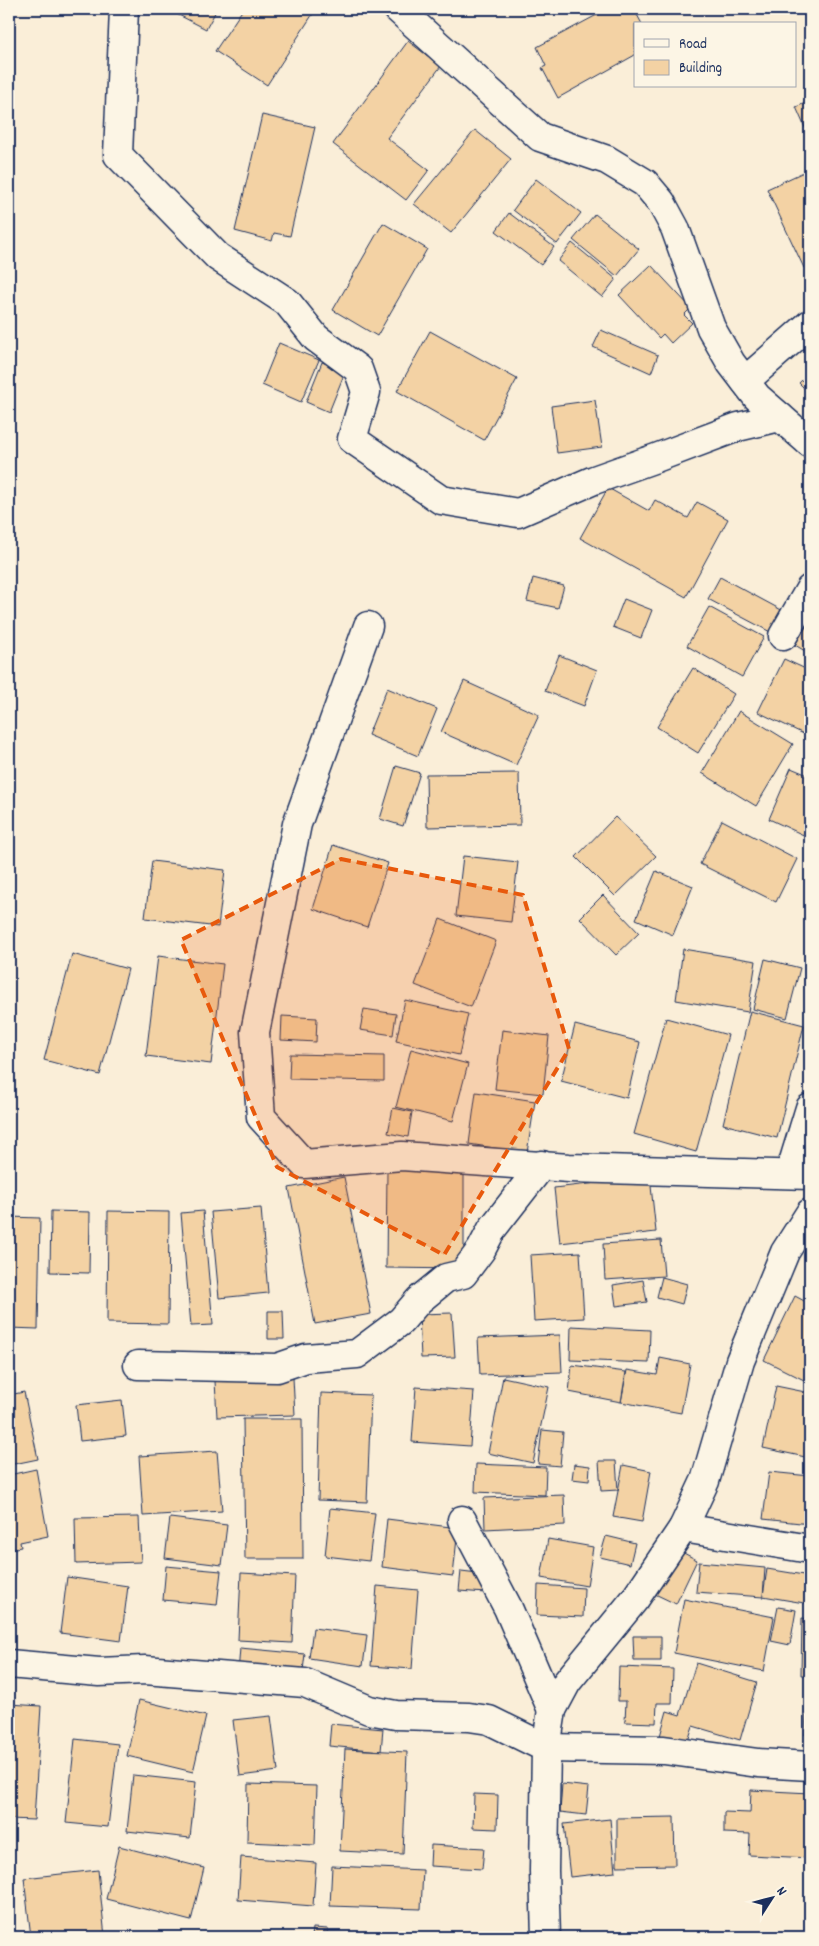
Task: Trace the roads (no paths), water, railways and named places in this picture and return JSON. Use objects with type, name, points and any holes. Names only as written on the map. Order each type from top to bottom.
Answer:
[{"type":"street","points":[[124,9],[118,155],[218,256],[287,302],[316,338],[358,369],[366,392],[352,439],[441,500],[518,513],[594,480],[738,427],[780,417]]},
{"type":"street","points":[[398,9],[540,137],[607,160],[644,183],[661,202],[675,228],[711,328],[731,362],[757,397],[810,443]]},
{"type":"street","points":[[745,380],[810,324]]},
{"type":"street","points":[[783,636],[810,589]]},
{"type":"street","points":[[368,626],[297,824],[255,1032],[261,1117],[304,1164],[402,1156],[569,1168],[800,1174],[810,1108]]},
{"type":"street","points":[[138,1365],[277,1368],[306,1358],[357,1354],[401,1322],[419,1300],[446,1278],[463,1274],[481,1250],[492,1229],[542,1166]]},
{"type":"street","points":[[546,1937],[544,1871],[546,1748],[552,1710],[567,1682],[635,1599],[683,1528],[705,1482],[740,1361],[785,1252],[810,1213]]},
{"type":"street","points":[[462,1520],[508,1608],[552,1710]]},
{"type":"street","points":[[683,1528],[810,1549]]},
{"type":"street","points":[[9,1664],[99,1672],[145,1670],[305,1683],[369,1710],[396,1716],[469,1717],[489,1720],[546,1748],[664,1750],[758,1763],[810,1766]]}]
